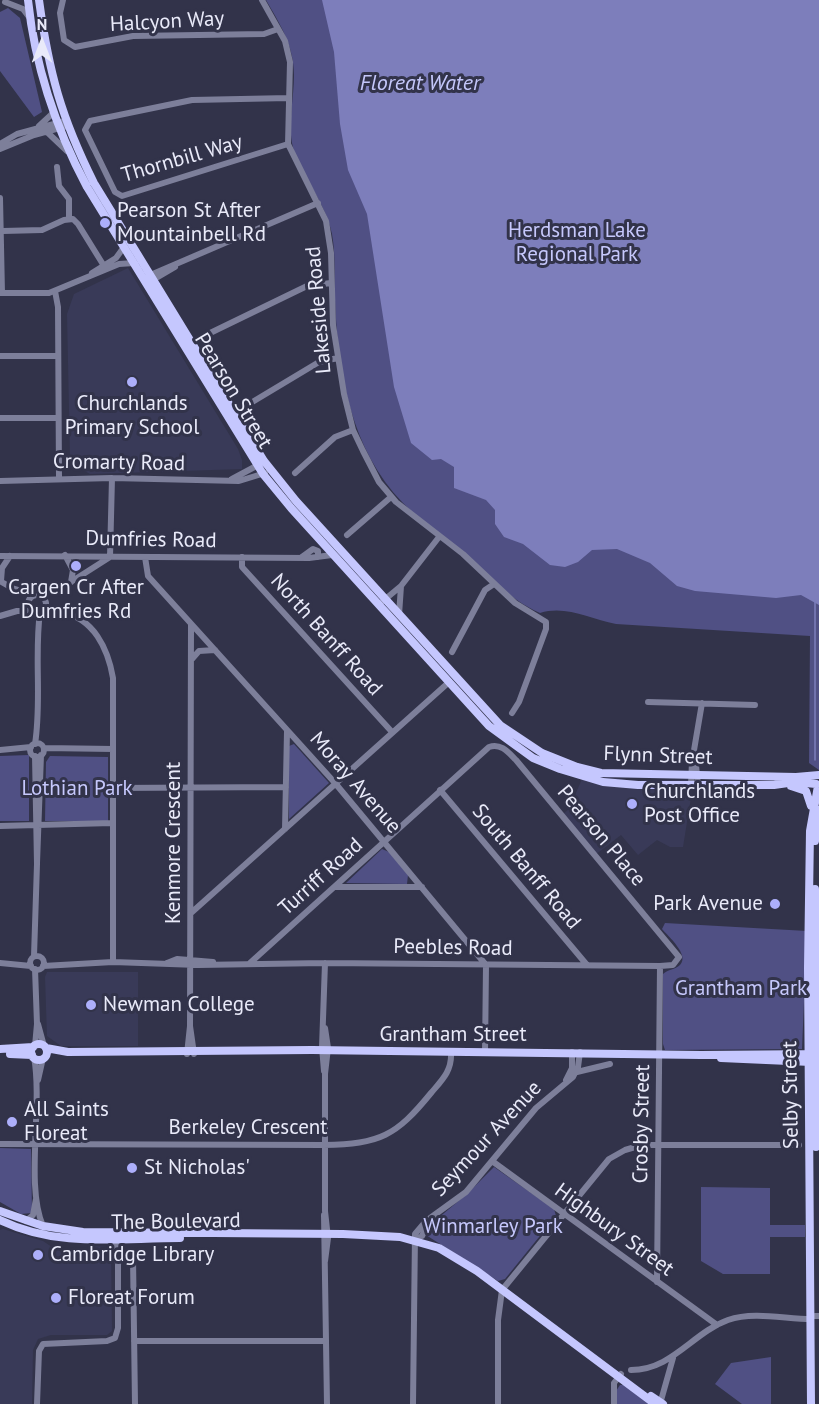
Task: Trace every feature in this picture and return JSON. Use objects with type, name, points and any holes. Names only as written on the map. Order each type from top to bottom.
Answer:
[{"type":"main road","name":"Pearson Street","points":[[28,0],[52,114],[57,126],[68,151],[124,247],[149,280]]},
{"type":"main road","name":"Pearson Street","points":[[39,0],[50,70],[66,123],[94,183],[149,280],[261,463],[263,474],[332,555],[382,603],[399,615],[485,712],[507,730]]},
{"type":"main road","name":"Pearson Street","points":[[261,463],[270,469],[448,683],[489,726],[507,741]]},
{"type":"main road","name":"Flynn Street","points":[[507,730],[534,749],[569,765],[601,773],[634,776],[796,777],[819,775]]},
{"type":"main road","name":"Flynn Street","points":[[507,741],[533,758],[575,774],[621,785],[774,785],[795,782],[818,786]]},
{"type":"main road","name":"Selby Street","points":[[813,1404],[815,812],[819,775]]},
{"type":"main road","points":[[634,776],[647,780],[650,785]]},
{"type":"main road","points":[[774,785],[800,787],[806,791],[815,812]]},
{"type":"main road","points":[[44,1058],[45,1047]]},
{"type":"main road","name":"Grantham Street","points":[[33,1051],[45,1047],[68,1052],[485,1053],[815,1058]]},
{"type":"main road","points":[[0,1051],[33,1051]]},
{"type":"main road","name":"Grantham Street","points":[[33,1051],[44,1058],[68,1052]]},
{"type":"main road","name":"The Boulevard","points":[[0,1211],[43,1226],[118,1237]]},
{"type":"main road","name":"The Boulevard","points":[[0,1220],[56,1238],[355,1236],[415,1240],[454,1256],[660,1403]]},
{"type":"street","name":"Halcyon Way","points":[[63,0],[60,13],[64,40],[75,47],[133,36],[264,34],[278,29]]},
{"type":"street","name":"Lakeside Road","points":[[262,0],[278,29],[291,62],[288,144],[326,221],[331,253],[331,283],[338,358],[353,430],[380,482],[391,496],[439,537],[464,554],[515,603],[543,618],[546,629],[519,702],[512,713]]},
{"type":"street","points":[[5,2],[24,9],[30,18]]},
{"type":"street","name":"Thornbill Way","points":[[288,144],[122,196],[115,192],[85,130],[90,121],[192,99],[289,98]]},
{"type":"street","points":[[0,144],[33,129],[52,114]]},
{"type":"street","points":[[33,129],[66,123]]},
{"type":"street","points":[[0,149],[47,132],[57,126]]},
{"type":"street","points":[[47,132],[68,151]]},
{"type":"street","points":[[57,166],[59,186],[69,199],[69,219]]},
{"type":"street","points":[[0,198],[3,231],[1,293],[55,291],[119,264],[134,263]]},
{"type":"street","points":[[149,280],[318,203]]},
{"type":"street","points":[[69,219],[78,224],[104,266]]},
{"type":"street","points":[[3,231],[42,230],[69,219]]},
{"type":"street","points":[[90,275],[116,258],[124,247]]},
{"type":"street","points":[[206,336],[307,286],[331,283]]},
{"type":"street","points":[[55,291],[58,307],[58,478]]},
{"type":"street","points":[[0,356],[58,356]]},
{"type":"street","points":[[249,404],[320,362],[338,358]]},
{"type":"street","points":[[0,418],[58,418]]},
{"type":"street","points":[[295,473],[335,437],[353,430]]},
{"type":"street","name":"Cromarty Road","points":[[231,479],[261,463]]},
{"type":"street","name":"Cromarty Road","points":[[2,479],[246,480],[270,469]]},
{"type":"street","points":[[17,611],[37,595],[70,583],[110,557],[112,478]]},
{"type":"street","points":[[347,535],[391,496]]},
{"type":"street","points":[[382,603],[401,586],[439,537]]},
{"type":"street","points":[[65,555],[73,570],[70,583]]},
{"type":"street","name":"Dumfries Road","points":[[0,556],[318,557],[332,555]]},
{"type":"street","points":[[10,556],[2,568],[1,581],[37,595],[61,612],[82,621],[104,644],[110,657],[113,678],[113,962]]},
{"type":"street","name":"Moray Avenue","points":[[145,557],[148,576],[335,783],[486,965]]},
{"type":"street","name":"North Banff Road","points":[[242,557],[242,567],[392,732]]},
{"type":"street","points":[[452,652],[485,590],[494,584]]},
{"type":"street","points":[[399,615],[401,586]]},
{"type":"street","points":[[43,1226],[37,1199],[37,1083],[33,1051],[37,1024],[38,632],[45,601],[57,588]]},
{"type":"street","points":[[21,590],[32,611],[38,632]]},
{"type":"street","points":[[0,616],[17,611],[61,612]]},
{"type":"street","name":"Kenmore Crescent","points":[[191,623],[191,1052]]},
{"type":"street","points":[[191,660],[199,651],[215,650]]},
{"type":"street","points":[[191,913],[448,683]]},
{"type":"street","points":[[648,702],[755,705]]},
{"type":"street","points":[[694,785],[695,754],[702,703]]},
{"type":"street","points":[[285,829],[287,730]]},
{"type":"street","name":"Turriff Road","points":[[250,963],[440,790],[489,747],[495,745]]},
{"type":"street","name":"Pearson Place","points":[[495,745],[516,760],[677,953],[677,963],[660,966]]},
{"type":"street","points":[[0,750],[113,749]]},
{"type":"street","points":[[113,788],[286,787]]},
{"type":"street","name":"South Banff Road","points":[[440,790],[588,965]]},
{"type":"street","points":[[0,826],[112,823]]},
{"type":"street","points":[[335,887],[422,887]]},
{"type":"street","name":"Peebles Road","points":[[0,963],[190,962],[660,966]]},
{"type":"street","points":[[324,963],[327,1404]]},
{"type":"street","points":[[485,1053],[486,965]]},
{"type":"street","name":"Crosby Street","points":[[657,1281],[660,966]]},
{"type":"street","points":[[37,1024],[45,1047]]},
{"type":"street","name":"Berkeley Crescent","points":[[0,1144],[324,1145],[354,1144],[377,1140],[410,1119],[450,1069],[451,1053]]},
{"type":"street","points":[[576,1054],[577,1072]]},
{"type":"street","name":"Seymour Avenue","points":[[566,1081],[576,1054]]},
{"type":"street","points":[[37,1083],[44,1058]]},
{"type":"street","name":"Seymour Avenue","points":[[415,1240],[417,1230],[466,1192],[536,1108],[577,1072],[610,1064]]},
{"type":"street","points":[[498,1404],[498,1320],[502,1290],[609,1159],[625,1150],[659,1144],[799,1145]]},
{"type":"street","name":"Highbury Street","points":[[492,1161],[717,1325]]},
{"type":"street","points":[[26,1221],[33,1215],[37,1199]]},
{"type":"street","points":[[37,1404],[39,1351],[43,1344],[107,1341],[115,1338],[118,1328],[118,1237]]},
{"type":"street","points":[[413,1404],[415,1240]]},
{"type":"street","points":[[133,1257],[135,1404]]},
{"type":"street","points":[[631,1370],[648,1369],[674,1357],[717,1325],[745,1317],[815,1317]]},
{"type":"street","points":[[134,1341],[326,1341]]},
{"type":"street","points":[[660,1403],[674,1357]]},
{"type":"street","points":[[614,1404],[614,1383],[620,1376]]},
{"type":"shaded area","name":"Churchlands Primary School","points":[[128,268],[238,449],[242,469],[90,474],[73,465],[70,458],[67,314],[74,294]]},
{"type":"shaded area","points":[[585,772],[631,781],[694,779],[683,847],[670,847],[657,840],[638,855],[621,835],[595,855],[563,814],[569,809]]},
{"type":"shaded area","name":"Newman College","points":[[47,972],[138,972],[138,1046],[61,1046],[47,1036],[45,977]]},
{"type":"shaded area","name":"Floreat Forum","points":[[0,1230],[43,1241],[52,1247],[84,1250],[91,1246],[108,1247],[111,1250],[112,1331],[107,1335],[51,1335],[38,1339],[33,1350],[32,1404],[0,1404]]},
{"type":"green space","name":"Herdsman Lake Regional Park","points":[[266,0],[819,0],[819,770],[809,763],[810,636],[616,624],[569,612],[540,613],[517,600],[495,583],[415,515],[385,482],[359,435],[344,383],[337,328],[332,234],[324,209],[295,154],[291,126],[294,75],[292,54]]},
{"type":"green space","points":[[8,8],[20,18],[42,112],[34,117],[0,71],[0,12]]},
{"type":"green space","points":[[294,744],[329,783],[289,819],[289,746]]},
{"type":"green space","name":"Lothian Park","points":[[29,755],[29,821],[0,821],[0,756]]},
{"type":"green space","name":"Lothian Park","points":[[50,756],[108,757],[108,821],[45,821],[46,762]]},
{"type":"green space","points":[[382,849],[389,852],[408,875],[407,884],[346,883]]},
{"type":"green space","name":"Grantham Park","points":[[665,923],[807,931],[802,1049],[665,1050],[663,1044],[663,974],[678,967],[682,956],[677,946],[662,929]]},
{"type":"green space","points":[[0,1148],[31,1149],[32,1213],[21,1214],[0,1202]]},
{"type":"green space","name":"Winmarley Park","points":[[494,1167],[554,1209],[556,1216],[505,1279],[498,1281],[426,1235],[430,1225],[468,1193]]},
{"type":"green space","points":[[701,1187],[770,1188],[770,1225],[805,1225],[805,1237],[770,1237],[770,1274],[723,1274],[701,1261]]},
{"type":"green space","points":[[771,1357],[771,1404],[742,1404],[715,1384],[731,1363]]},
{"type":"green space","points":[[620,1385],[624,1385],[652,1404],[616,1404],[616,1391]]},
{"type":"water","name":"Herdsman Lake Regional Park","points":[[322,0],[819,0],[819,605],[801,595],[776,598],[695,591],[677,586],[650,563],[617,549],[592,550],[578,562],[565,567],[550,565],[523,544],[504,537],[495,524],[495,510],[486,500],[454,488],[454,467],[441,459],[432,460],[411,443],[394,387],[367,214],[348,170],[340,124],[334,52]]},
{"type":"waterway","points":[[815,599],[815,760]]},
{"type":"place","name":"Pearson St After Mountainbell Rd","points":[[105,223]]},
{"type":"place","name":"Churchlands Primary School","points":[[132,382]]},
{"type":"place","name":"Cargen Cr After Dumfries Rd","points":[[76,566]]},
{"type":"place","name":"Churchlands Post Office","points":[[632,804]]},
{"type":"place","name":"Park Avenue","points":[[775,904]]},
{"type":"place","name":"Newman College","points":[[91,1005]]},
{"type":"place","name":"All Saints Floreat","points":[[12,1122]]},
{"type":"place","name":"St Nicholas'","points":[[132,1168]]},
{"type":"place","name":"Cambridge Library","points":[[38,1255]]},
{"type":"place","name":"Floreat Forum","points":[[56,1298]]},
{"type":"water label","name":"Floreat Water","points":[[420,84]]}]
